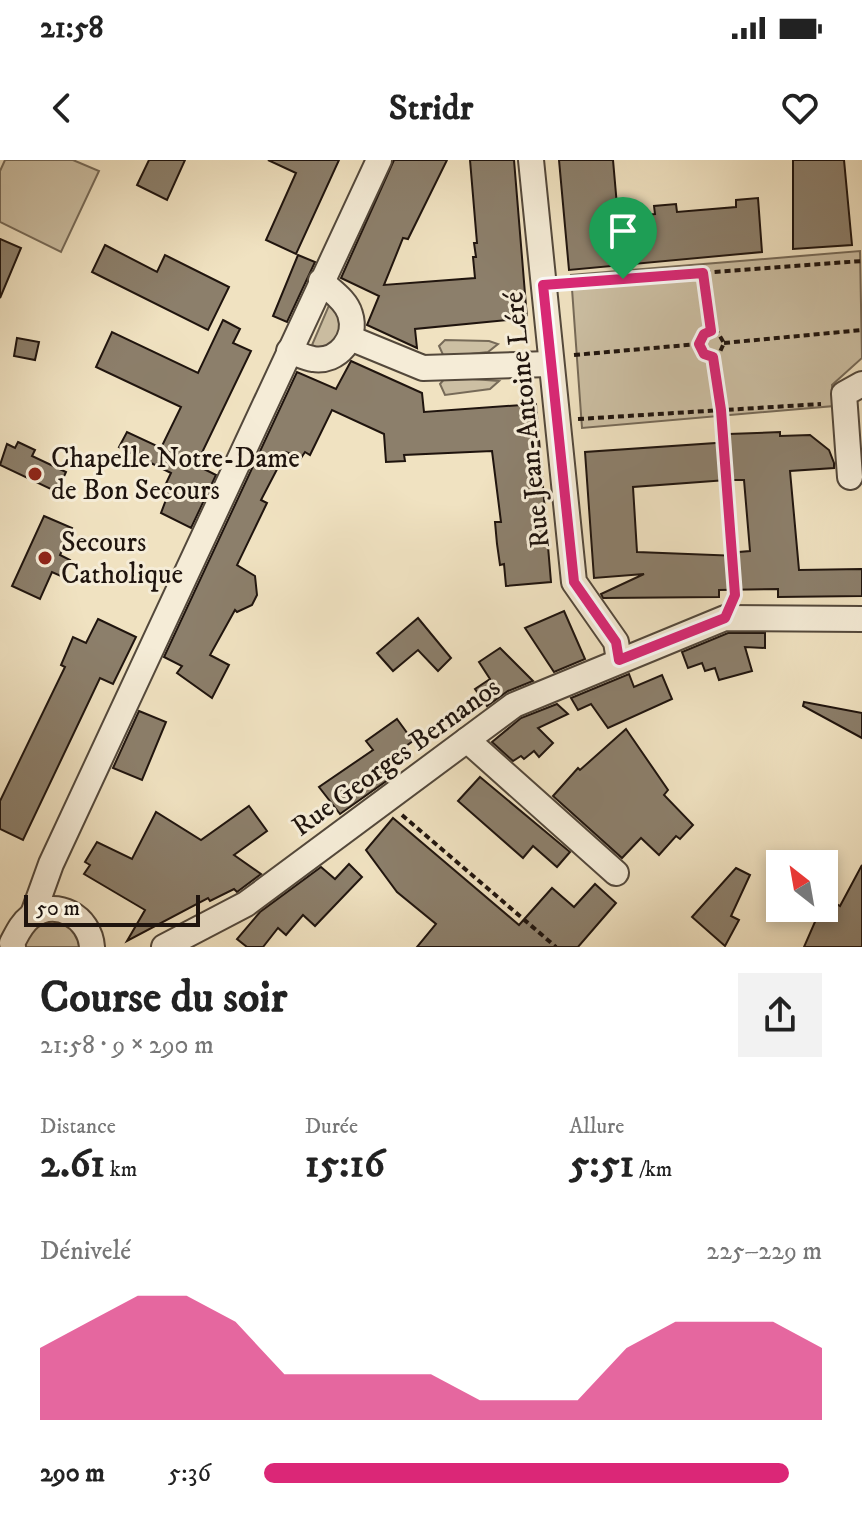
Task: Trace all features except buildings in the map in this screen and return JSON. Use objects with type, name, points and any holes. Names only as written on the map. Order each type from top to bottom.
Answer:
[{"type":"street","points":[[8,943],[33,914],[51,864],[379,160]]},
{"type":"street","name":"Rue Jean-Antoine Léré","points":[[531,160],[574,582],[616,642],[619,660]]},
{"type":"street","points":[[289,351],[312,359],[328,359],[343,349],[350,338],[351,316],[344,303],[321,281]]},
{"type":"street","points":[[350,338],[423,368],[550,360]]},
{"type":"street","points":[[850,477],[844,394],[862,384]]},
{"type":"street","name":"Rue Georges Bernanos","points":[[164,947],[246,904],[514,705],[725,618],[862,619]]},
{"type":"street","points":[[467,740],[616,873]]},
{"type":"street","points":[[33,914],[48,909],[63,910],[77,916],[87,928],[92,947]]},
{"type":"path","points":[[543,285],[862,261]]},
{"type":"path","points":[[703,273],[711,331]]},
{"type":"path","points":[[724,343],[862,330]]},
{"type":"path","points":[[699,344],[704,334],[711,331],[718,333],[724,343]]},
{"type":"path","points":[[699,344],[704,354],[713,357],[719,354],[724,343]]},
{"type":"path","points":[[550,360],[699,344]]},
{"type":"path","points":[[713,357],[721,410],[735,595],[725,618]]},
{"type":"path","points":[[556,421],[721,410],[845,406]]},
{"type":"path","points":[[385,800],[556,947]]},
{"type":"shaded area","points":[[5,160],[73,160],[99,171],[61,252],[0,222],[0,171]]},
{"type":"shaded area","points":[[860,251],[862,358],[832,385],[834,406],[582,428],[571,275]]},
{"type":"shaded area","points":[[330,303],[344,310],[338,345],[322,350],[312,345]]},
{"type":"shaded area","points":[[445,340],[498,344],[488,352],[444,357],[439,346]]},
{"type":"shaded area","points":[[446,377],[499,381],[490,389],[445,395],[440,384]]},
{"type":"shaded area","points":[[42,919],[72,923],[84,947],[21,947],[22,940]]},
{"type":"place","name":"Chapelle Notre-Dame de Bon Secours","points":[[35,474]]},
{"type":"place","name":"Secours Catholique","points":[[45,558]]},
{"type":"route","points":[[703,273],[711,331],[704,334],[699,344],[704,354],[713,357],[721,410],[735,595],[725,618],[619,660],[616,642],[574,582],[543,285],[623,279],[703,273]]}]
